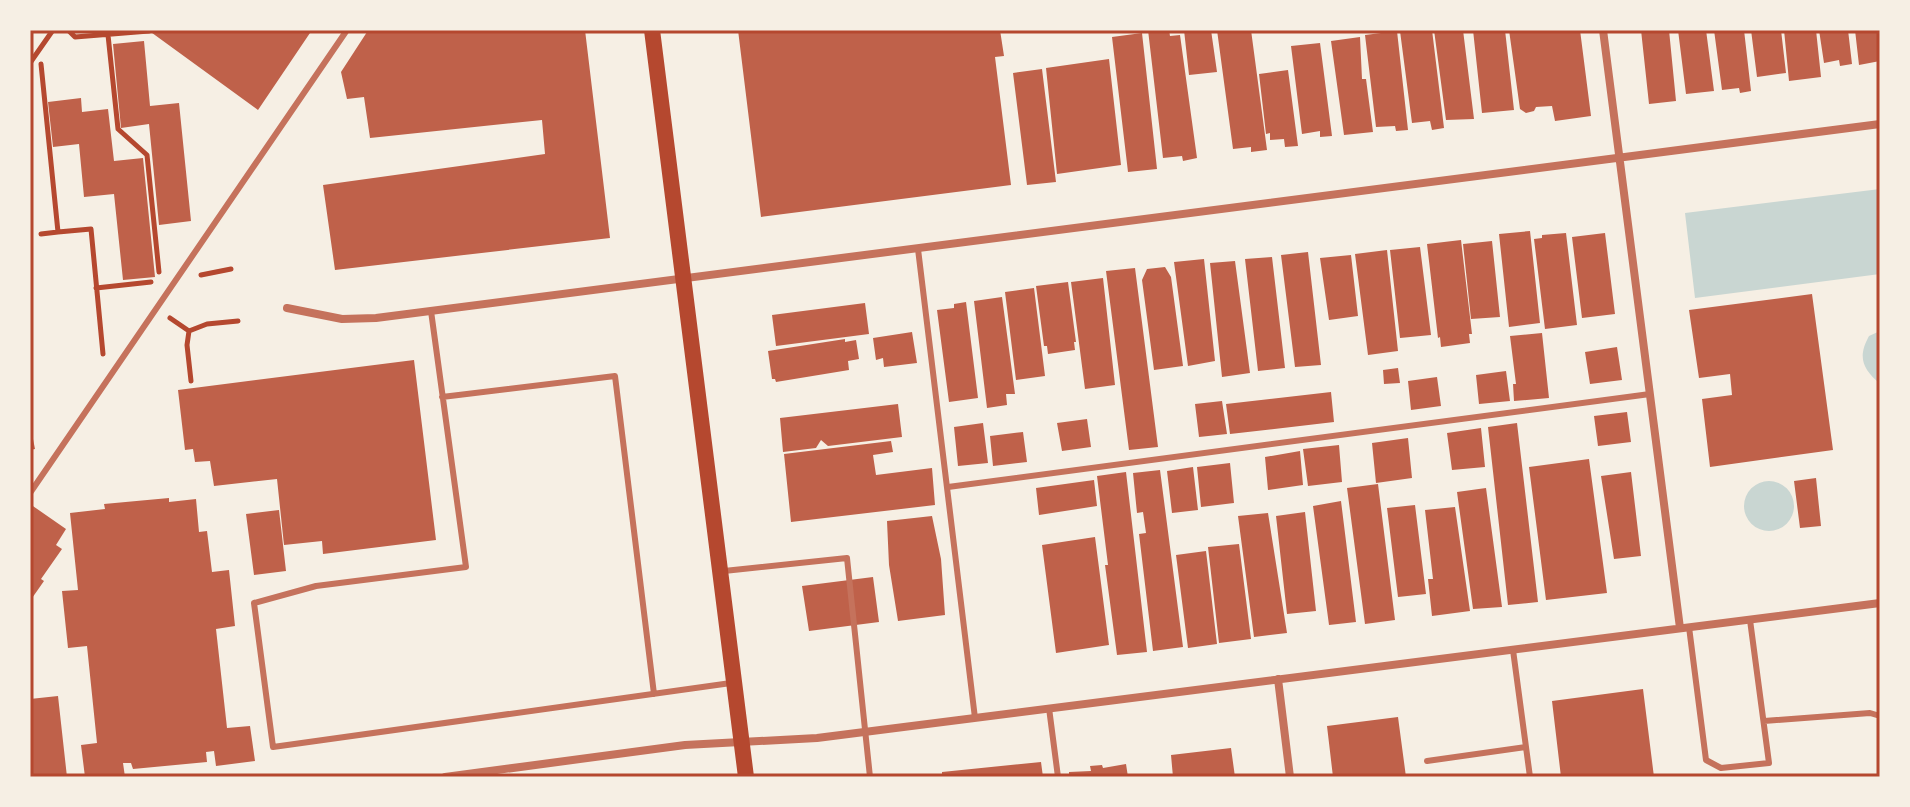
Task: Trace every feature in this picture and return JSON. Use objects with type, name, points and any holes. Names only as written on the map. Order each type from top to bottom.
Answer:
[{"type":"main road","points":[[652,30],[746,777]]},
{"type":"street","points":[[1603,30],[1684,628]]},
{"type":"street","points":[[287,308],[342,319],[376,318],[1880,124]]},
{"type":"street","points":[[445,777],[685,745],[817,738],[867,732],[1880,603]]},
{"type":"street","points":[[1278,679],[1290,777]]},
{"type":"lane","points":[[30,493],[347,30]]},
{"type":"lane","points":[[918,249],[975,718]]},
{"type":"lane","points":[[431,311],[466,567],[316,586],[254,603],[273,747],[733,683]]},
{"type":"lane","points":[[442,397],[615,376],[654,694]]},
{"type":"lane","points":[[948,487],[1650,394]]},
{"type":"lane","points":[[719,572],[847,558],[870,777]]},
{"type":"lane","points":[[1684,628],[1706,760],[1721,768],[1769,763],[1750,620]]},
{"type":"lane","points":[[1513,650],[1530,777]]},
{"type":"lane","points":[[1049,708],[1058,777]]},
{"type":"lane","points":[[1764,721],[1870,713],[1880,716]]},
{"type":"lane","points":[[1427,761],[1526,747]]},
{"type":"path","points":[[30,63],[53,30]]},
{"type":"path","points":[[68,30],[75,37],[149,31]]},
{"type":"path","points":[[96,288],[160,281],[147,155],[118,129],[108,35]]},
{"type":"path","points":[[41,64],[58,232]]},
{"type":"path","points":[[41,234],[91,229],[106,382]]},
{"type":"path","points":[[156,308],[189,331]]},
{"type":"path","points":[[189,331],[207,324],[238,321]]},
{"type":"path","points":[[189,331],[187,345],[191,381]]},
{"type":"shaded area","points":[[1880,189],[1880,274],[1695,298],[1685,213]]},
{"type":"shaded area","points":[[1880,331],[1880,384],[1866,368],[1863,351],[1869,336]]},
{"type":"shaded area","points":[[1769,481],[1787,488],[1794,506],[1787,524],[1769,531],[1751,524],[1744,506],[1751,488]]},
{"type":"building","points":[[148,30],[312,30],[258,110]]},
{"type":"building","points":[[585,30],[610,238],[335,270],[323,185],[545,154],[542,120],[370,138],[364,97],[347,99],[341,72],[367,32]]},
{"type":"building","points":[[738,30],[892,30],[892,33],[1000,30],[1004,56],[995,57],[1011,185],[761,217]]},
{"type":"building","points":[[1148,30],[1169,30],[1170,36],[1180,35],[1197,158],[1183,161],[1182,156],[1163,158]]},
{"type":"building","points":[[1184,30],[1211,30],[1217,72],[1189,75]]},
{"type":"building","points":[[1217,30],[1251,30],[1267,150],[1251,152],[1251,147],[1233,149]]},
{"type":"building","points":[[1432,30],[1444,128],[1432,130],[1430,121],[1412,123],[1400,31]]},
{"type":"building","points":[[1434,30],[1463,30],[1474,119],[1446,120]]},
{"type":"building","points":[[1473,30],[1505,30],[1514,110],[1482,113]]},
{"type":"building","points":[[1509,30],[1580,30],[1591,116],[1555,121],[1552,106],[1536,107],[1534,111],[1526,113],[1520,109]]},
{"type":"building","points":[[1641,30],[1669,30],[1676,101],[1649,104]]},
{"type":"building","points":[[1678,30],[1706,30],[1714,91],[1686,94]]},
{"type":"building","points":[[1714,30],[1744,30],[1751,91],[1740,93],[1739,88],[1722,90]]},
{"type":"building","points":[[1751,30],[1781,30],[1786,73],[1757,77]]},
{"type":"building","points":[[1784,30],[1816,30],[1821,77],[1789,81]]},
{"type":"building","points":[[1819,30],[1848,30],[1852,64],[1840,66],[1839,60],[1824,63]]},
{"type":"building","points":[[1855,30],[1880,30],[1880,61],[1859,65]]},
{"type":"building","points":[[1397,31],[1408,130],[1396,131],[1395,126],[1376,127],[1365,35]]},
{"type":"building","points":[[1142,33],[1157,169],[1128,172],[1112,37]]},
{"type":"building","points":[[1360,37],[1362,79],[1366,79],[1373,132],[1344,135],[1331,41]]},
{"type":"building","points":[[144,41],[150,106],[179,103],[191,221],[159,225],[149,124],[121,128],[113,44]]},
{"type":"building","points":[[1320,43],[1332,136],[1320,137],[1320,131],[1302,134],[1291,46]]},
{"type":"building","points":[[1109,59],[1121,165],[1057,174],[1046,68]]},
{"type":"building","points":[[1042,69],[1056,182],[1027,185],[1013,73]]},
{"type":"building","points":[[1288,70],[1298,146],[1285,147],[1284,139],[1270,140],[1270,133],[1266,134],[1259,74]]},
{"type":"building","points":[[81,98],[82,112],[108,109],[114,161],[143,158],[155,277],[123,280],[114,194],[84,197],[79,144],[53,147],[48,102]]},
{"type":"building","points":[[1530,231],[1540,323],[1509,327],[1499,234]]},
{"type":"building","points":[[1566,233],[1577,325],[1545,329],[1534,239],[1542,238],[1542,235]]},
{"type":"building","points":[[1605,233],[1615,314],[1582,318],[1572,237]]},
{"type":"building","points":[[1461,240],[1472,334],[1469,334],[1470,343],[1441,347],[1427,244]]},
{"type":"building","points":[[1492,241],[1500,317],[1471,319],[1463,244]]},
{"type":"building","points":[[1420,247],[1431,335],[1400,338],[1390,250]]},
{"type":"building","points":[[1387,250],[1398,351],[1368,355],[1355,254]]},
{"type":"building","points":[[1308,252],[1321,365],[1295,367],[1281,255]]},
{"type":"building","points":[[1351,255],[1358,316],[1329,320],[1320,258]]},
{"type":"building","points":[[1272,257],[1285,368],[1258,371],[1245,259]]},
{"type":"building","points":[[1204,259],[1215,361],[1188,366],[1174,262]]},
{"type":"building","points":[[1235,261],[1250,373],[1222,377],[1210,263]]},
{"type":"building","points":[[1165,267],[1171,277],[1183,366],[1154,370],[1142,280],[1147,269]]},
{"type":"building","points":[[1135,268],[1158,447],[1129,450],[1106,271]]},
{"type":"building","points":[[1103,278],[1115,385],[1085,389],[1071,282]]},
{"type":"building","points":[[1068,282],[1075,350],[1048,354],[1047,346],[1044,346],[1036,286]]},
{"type":"building","points":[[1034,288],[1045,376],[1016,380],[1005,292]]},
{"type":"building","points":[[1812,294],[1833,450],[1710,467],[1702,399],[1732,395],[1730,374],[1699,378],[1689,310]]},
{"type":"building","points":[[1002,297],[1015,394],[1006,394],[1007,405],[987,408],[974,301]]},
{"type":"building","points":[[966,302],[978,398],[949,402],[937,310],[954,308],[954,304]]},
{"type":"building","points":[[865,303],[869,334],[776,346],[772,315]]},
{"type":"building","points":[[912,332],[917,363],[884,367],[883,358],[876,360],[873,338]]},
{"type":"building","points":[[1542,333],[1549,398],[1514,401],[1513,384],[1516,384],[1510,336]]},
{"type":"building","points":[[845,339],[845,342],[856,340],[859,359],[848,361],[849,370],[776,382],[772,379],[768,351]]},
{"type":"building","points":[[1617,347],[1622,380],[1590,384],[1585,352]]},
{"type":"building","points":[[414,360],[436,540],[323,554],[322,541],[284,545],[277,479],[214,486],[210,461],[195,462],[193,449],[185,450],[178,390]]},
{"type":"building","points":[[1398,368],[1400,383],[1384,384],[1383,370]]},
{"type":"building","points":[[1506,371],[1510,401],[1479,404],[1476,375]]},
{"type":"building","points":[[1437,377],[1441,406],[1411,410],[1408,381]]},
{"type":"building","points":[[1331,392],[1334,422],[1230,434],[1226,404]]},
{"type":"building","points":[[1222,401],[1227,434],[1199,437],[1195,404]]},
{"type":"building","points":[[898,404],[902,437],[828,446],[821,440],[816,448],[783,452],[780,418]]},
{"type":"building","points":[[1627,412],[1631,442],[1598,446],[1594,416]]},
{"type":"building","points":[[1087,419],[1091,447],[1062,451],[1057,423]]},
{"type":"building","points":[[983,423],[988,463],[958,466],[954,427]]},
{"type":"building","points":[[1517,423],[1538,602],[1508,605],[1488,427]]},
{"type":"building","points":[[30,424],[35,449],[30,450]]},
{"type":"building","points":[[1481,428],[1485,467],[1452,470],[1447,433]]},
{"type":"building","points":[[1023,432],[1027,462],[993,466],[990,436]]},
{"type":"building","points":[[1408,438],[1412,478],[1376,483],[1372,443]]},
{"type":"building","points":[[891,441],[893,452],[873,455],[876,475],[932,468],[935,505],[791,522],[784,454]]},
{"type":"building","points":[[1339,445],[1342,482],[1308,486],[1303,449]]},
{"type":"building","points":[[1300,451],[1303,485],[1268,490],[1265,457]]},
{"type":"building","points":[[1589,459],[1607,593],[1546,600],[1529,467]]},
{"type":"building","points":[[1230,463],[1234,503],[1201,507],[1197,467]]},
{"type":"building","points":[[1193,467],[1198,510],[1172,513],[1167,471]]},
{"type":"building","points":[[1160,470],[1183,647],[1153,651],[1139,534],[1146,533],[1143,512],[1137,513],[1133,473]]},
{"type":"building","points":[[1126,472],[1147,652],[1117,655],[1097,476]]},
{"type":"building","points":[[1631,472],[1641,556],[1614,559],[1601,476]]},
{"type":"building","points":[[1816,478],[1821,526],[1800,528],[1794,481]]},
{"type":"building","points":[[1094,480],[1097,506],[1039,515],[1036,488]]},
{"type":"building","points":[[1378,484],[1395,620],[1365,624],[1347,488]]},
{"type":"building","points":[[1486,488],[1502,607],[1473,609],[1457,492]]},
{"type":"building","points":[[169,498],[169,502],[196,499],[199,532],[207,531],[212,572],[229,570],[235,626],[216,629],[227,728],[250,726],[255,761],[216,766],[214,751],[206,752],[207,762],[133,769],[131,763],[123,763],[125,777],[85,777],[81,745],[97,743],[87,646],[68,648],[62,591],[78,590],[70,513],[105,509],[104,504]]},
{"type":"building","points":[[1341,501],[1356,622],[1329,625],[1313,506]]},
{"type":"building","points":[[30,504],[66,529],[56,545],[62,549],[30,601]]},
{"type":"building","points":[[1415,505],[1426,594],[1398,597],[1387,508]]},
{"type":"building","points":[[1455,507],[1470,611],[1432,616],[1428,579],[1433,579],[1425,510]]},
{"type":"building","points":[[279,510],[286,571],[254,575],[246,514]]},
{"type":"building","points":[[1305,512],[1316,611],[1287,614],[1276,516]]},
{"type":"building","points":[[1268,513],[1287,633],[1254,637],[1238,516]]},
{"type":"building","points":[[932,516],[941,559],[945,615],[898,621],[889,565],[887,521]]},
{"type":"building","points":[[1095,537],[1109,645],[1056,653],[1042,545]]},
{"type":"building","points":[[1239,544],[1251,639],[1219,643],[1208,547]]},
{"type":"building","points":[[1206,551],[1217,644],[1188,648],[1176,555]]},
{"type":"building","points":[[873,577],[879,622],[809,631],[802,586]]},
{"type":"building","points":[[1643,689],[1654,777],[1561,777],[1552,701]]},
{"type":"building","points":[[58,696],[67,777],[30,777],[30,699]]},
{"type":"building","points":[[1398,717],[1406,777],[1333,777],[1327,726]]},
{"type":"building","points":[[1231,748],[1235,777],[1173,777],[1171,755]]},
{"type":"building","points":[[1041,762],[1043,777],[942,777],[942,772]]},
{"type":"building","points":[[1126,764],[1128,777],[1069,777],[1069,772],[1091,771],[1090,766],[1102,765],[1103,768]]}]
